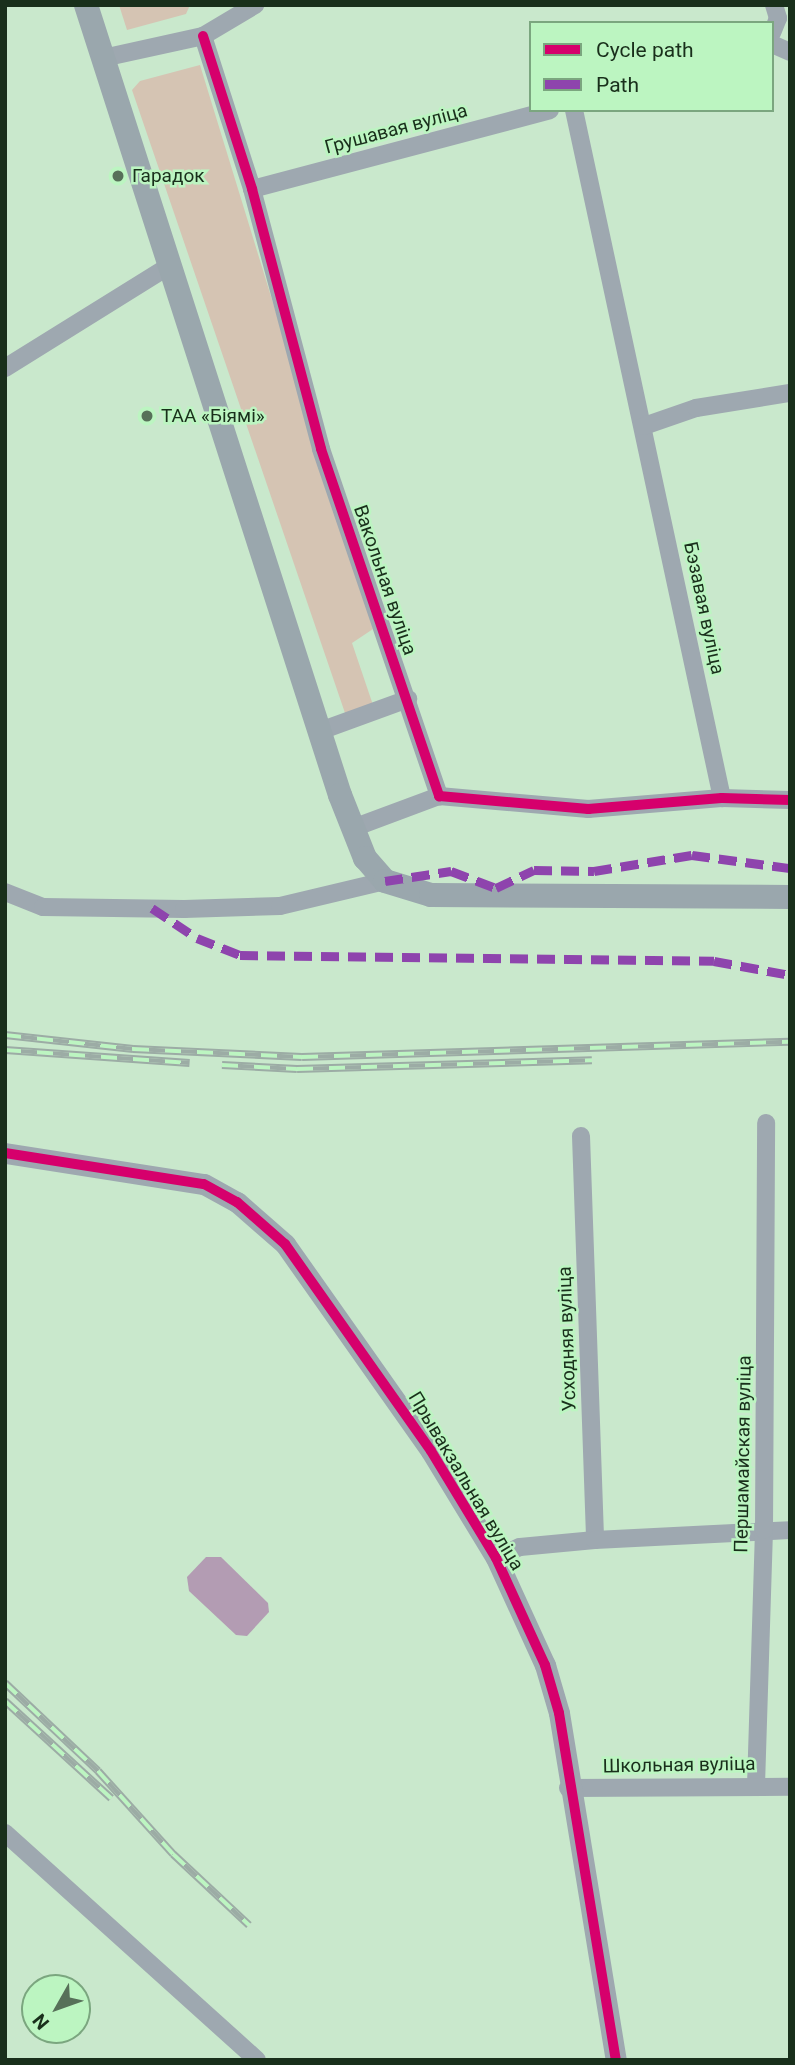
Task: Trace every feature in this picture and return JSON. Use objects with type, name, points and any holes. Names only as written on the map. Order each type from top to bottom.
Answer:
[{"type":"main road","points":[[86,5],[167,267],[320,731],[365,858],[386,881],[431,895],[790,897]]},
{"type":"street","points":[[103,58],[203,36],[255,5]]},
{"type":"street","points":[[774,5],[778,18],[774,28]]},
{"type":"street","name":"Вакольная вуліца","points":[[203,36],[252,189],[321,449],[439,796]]},
{"type":"street","points":[[774,45],[790,52]]},
{"type":"street","name":"Грушавая вуліца","points":[[252,189],[542,112]]},
{"type":"street","name":"Бэзавая вуліца","points":[[575,112],[722,798]]},
{"type":"street","points":[[5,368],[167,267]]},
{"type":"street","points":[[644,426],[696,408],[790,393]]},
{"type":"street","points":[[320,731],[408,699]]},
{"type":"street","points":[[353,828],[439,796],[588,809],[722,798],[790,800]]},
{"type":"street","points":[[5,892],[43,907],[212,908],[281,906],[386,881]]},
{"type":"street","name":"Першамайская вуліца","points":[[755,1785],[764,1531],[766,1123]]},
{"type":"street","name":"Усходняя вуліца","points":[[581,1136],[595,1540]]},
{"type":"street","name":"Прывакзальная вуліца","points":[[5,1153],[204,1184],[237,1202],[285,1244],[328,1300],[431,1451],[496,1558],[545,1665],[559,1713],[568,1788],[616,2060]]},
{"type":"street","points":[[496,1558],[520,1547],[595,1540],[790,1530]]},
{"type":"street","name":"Школьная вуліца","points":[[568,1788],[755,1785],[790,1787]]},
{"type":"street","points":[[5,1833],[257,2060]]},
{"type":"shaded area","points":[[119,5],[190,5],[186,14],[127,30]]},
{"type":"shaded area","points":[[200,65],[373,629],[352,643],[373,705],[345,713],[132,90],[140,81]]},
{"type":"shaded area","points":[[206,1557],[221,1557],[268,1603],[269,1612],[247,1636],[236,1635],[189,1591],[187,1577]]},
{"type":"railway","points":[[5,1035],[133,1049],[302,1057],[790,1042]]},
{"type":"railway","points":[[5,1050],[190,1063]]},
{"type":"railway","points":[[222,1065],[297,1069],[592,1060]]},
{"type":"railway","points":[[5,1683],[98,1771],[173,1854],[249,1925]]},
{"type":"railway","points":[[5,1701],[111,1798]]},
{"type":"marked path","points":[[385,881],[451,871],[496,888],[534,870],[594,871],[692,855],[790,868]]},
{"type":"marked path","points":[[152,908],[197,938],[240,955],[714,961],[790,975]]},
{"type":"cycle path","points":[[203,36],[252,189],[321,449],[439,796],[588,809],[722,798],[790,800]]},
{"type":"cycle path","points":[[5,1153],[204,1184],[237,1202],[285,1244],[431,1451],[496,1558],[545,1665],[559,1713],[616,2060]]},
{"type":"place","name":"Гарадок","points":[[118,176]]},
{"type":"place","name":"ТАА «Біямі»","points":[[147,416]]}]
